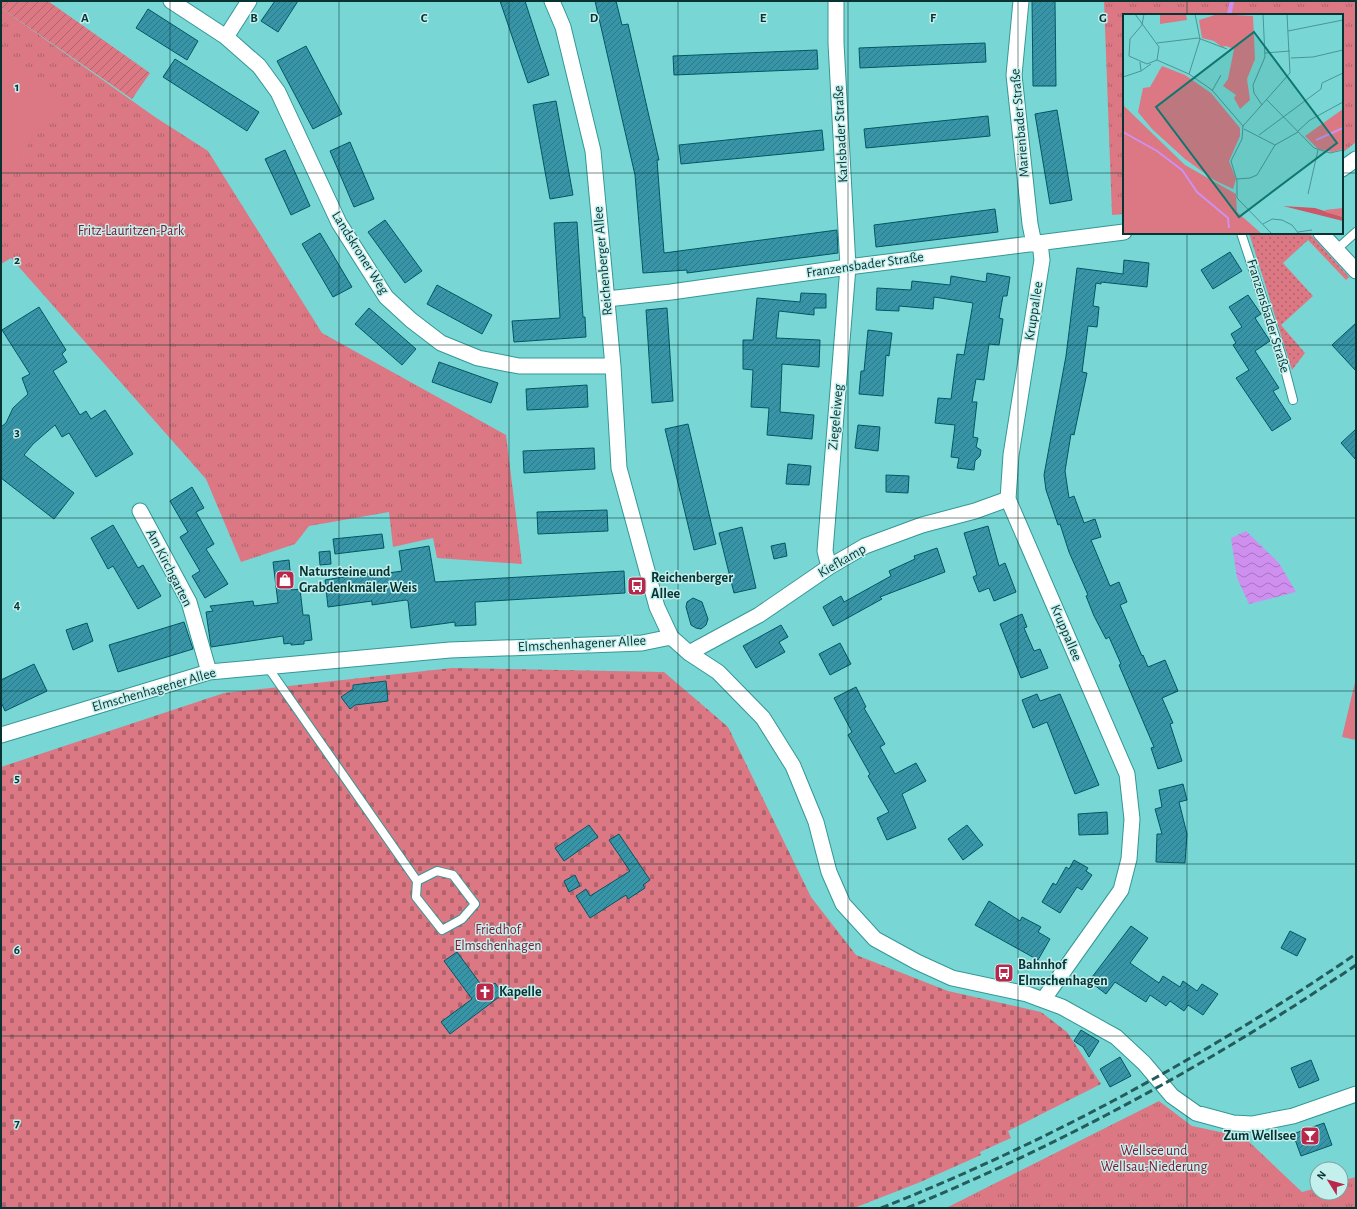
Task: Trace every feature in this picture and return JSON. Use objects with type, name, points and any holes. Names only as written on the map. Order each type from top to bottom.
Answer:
[{"type":"street","name":"Landskroner Weg","points":[[172,1],[226,37],[259,66],[278,92],[339,223],[386,297],[411,320],[441,343],[478,358],[519,366],[613,366]]},
{"type":"street","points":[[226,37],[249,1]]},
{"type":"street","name":"Reichenberger Allee","points":[[552,1],[563,27],[593,151],[613,366],[619,468],[656,607],[671,637]]},
{"type":"street","name":"Karlsbader Straße","points":[[836,1],[836,43],[848,267]]},
{"type":"street","name":"Marienbader Straße","points":[[1021,1],[1014,74],[1029,216],[1037,244]]},
{"type":"street","points":[[1343,168],[1356,159]]},
{"type":"street","name":"Franzensbader Straße","points":[[607,299],[671,292],[848,267],[1123,232]]},
{"type":"street","points":[[1322,234],[1356,271]]},
{"type":"street","name":"Kruppallee","points":[[1037,244],[1042,260],[1011,455],[1008,498],[1126,774],[1132,819],[1129,859],[1121,890],[1043,1000]]},
{"type":"street","name":"Ziegeleiweg","points":[[829,567],[825,551],[848,267]]},
{"type":"street","name":"Kiefkamp","points":[[689,653],[759,615],[829,567],[865,546],[922,525],[975,511],[1008,498]]},
{"type":"street","name":"Am Kirchgarten","points":[[140,511],[189,602],[209,672]]},
{"type":"street","points":[[671,637],[689,653],[718,672],[763,718],[796,773],[816,822],[829,872],[843,904],[875,939],[952,978],[1043,1000],[1062,1007],[1116,1037],[1144,1063],[1172,1096],[1203,1115],[1233,1123],[1252,1124],[1292,1116],[1356,1094]]},
{"type":"street","name":"Elmschenhagener Allee","points":[[1,735],[209,672],[450,650],[642,644],[671,637]]},
{"type":"lane","points":[[1336,250],[1356,232]]},
{"type":"lane","name":"Franzensbader Straße","points":[[1241,234],[1281,354],[1293,400]]},
{"type":"lane","points":[[267,666],[417,881],[416,897],[442,930],[462,919],[475,904],[453,875],[437,872],[417,881]]},
{"type":"green space","points":[[1,1],[48,1],[150,73],[132,99],[1,8]]},
{"type":"green space","points":[[1104,1],[1356,1],[1356,142],[1343,152],[1343,14],[1123,14],[1123,214],[1112,215]]},
{"type":"green space","name":"Fritz-Lauritzen-Park","points":[[1,8],[155,117],[208,151],[322,333],[506,435],[522,564],[437,558],[433,538],[393,547],[389,512],[309,526],[295,544],[241,562],[206,479],[11,258],[1,264]]},
{"type":"green space","points":[[1,51],[63,97],[1,182]]},
{"type":"green space","points":[[1249,234],[1308,234],[1312,236],[1349,277],[1346,280],[1308,240],[1283,263],[1313,296],[1281,325],[1305,353],[1292,370]]},
{"type":"green space","name":"Friedhof Elmschenhagen","points":[[452,668],[664,672],[728,727],[811,897],[856,955],[948,991],[1041,1012],[1067,1032],[1101,1084],[1008,1131],[1011,1138],[980,1152],[981,1155],[918,1183],[854,1208],[1,1208],[1,767],[224,693]]},
{"type":"green space","points":[[1356,682],[1356,740],[1342,737]]},
{"type":"green space","name":"Wellsee und Wellsau-Niederung","points":[[1159,1101],[1192,1126],[1244,1137],[1302,1192],[1309,1190],[1309,1201],[1349,1201],[1349,1179],[1356,1177],[1356,1208],[946,1208]]},
{"type":"water","points":[[1246,531],[1279,563],[1296,592],[1249,604],[1237,578],[1231,538]]},
{"type":"building","points":[[275,1],[298,1],[278,32],[261,21]]},
{"type":"building","points":[[500,1],[525,1],[549,75],[528,83]]},
{"type":"building","points":[[595,1],[616,1],[622,25],[628,24],[659,160],[657,160],[664,253],[837,230],[838,253],[687,273],[687,270],[643,273],[635,175]]},
{"type":"building","points":[[1032,1],[1055,1],[1056,86],[1033,86]]},
{"type":"building","points":[[148,9],[198,41],[187,60],[136,28]]},
{"type":"building","points":[[985,43],[986,62],[860,68],[859,48]]},
{"type":"building","points":[[306,46],[342,114],[313,129],[277,61]]},
{"type":"building","points":[[817,50],[818,69],[674,75],[673,56]]},
{"type":"building","points":[[175,59],[259,112],[247,131],[163,77]]},
{"type":"building","points":[[556,101],[573,195],[550,199],[533,105]]},
{"type":"building","points":[[1057,110],[1072,200],[1050,204],[1035,114]]},
{"type":"building","points":[[988,116],[990,136],[866,148],[864,129]]},
{"type":"building","points":[[822,130],[824,150],[681,164],[679,145]]},
{"type":"building","points":[[350,142],[374,199],[354,207],[330,151]]},
{"type":"building","points":[[285,150],[310,206],[291,215],[265,159]]},
{"type":"building","points":[[995,209],[998,232],[876,247],[874,225]]},
{"type":"building","points":[[385,220],[422,271],[405,283],[368,232]]},
{"type":"building","points":[[577,222],[583,317],[585,317],[586,337],[514,342],[512,321],[560,318],[554,223]]},
{"type":"building","points":[[320,233],[352,287],[333,297],[302,244]]},
{"type":"building","points":[[1230,252],[1242,271],[1213,289],[1201,270]]},
{"type":"building","points":[[1124,260],[1149,263],[1147,287],[1101,282],[1101,284],[1096,283],[1093,306],[1099,307],[1097,327],[1088,326],[1082,372],[1087,373],[1074,435],[1071,434],[1065,471],[1069,498],[1074,496],[1084,523],[1095,519],[1101,537],[1091,540],[1110,586],[1119,582],[1127,602],[1120,605],[1142,656],[1143,655],[1148,667],[1165,660],[1178,691],[1162,698],[1173,723],[1170,724],[1182,761],[1158,769],[1151,748],[1154,747],[1119,665],[1121,664],[1109,637],[1106,639],[1094,616],[1086,596],[1088,595],[1069,552],[1060,524],[1058,525],[1046,490],[1044,475],[1066,356],[1077,268],[1123,274]]},
{"type":"building","points":[[987,273],[1010,277],[1007,296],[1003,296],[999,318],[1003,319],[999,345],[989,344],[984,380],[976,379],[972,402],[977,402],[973,437],[978,438],[976,447],[981,450],[980,456],[975,461],[974,470],[957,468],[959,458],[951,457],[955,425],[935,423],[938,398],[951,399],[957,354],[964,355],[973,303],[934,297],[933,309],[899,306],[899,311],[876,310],[877,288],[911,290],[912,281],[950,285],[951,276],[986,282]]},
{"type":"building","points":[[437,285],[492,315],[482,334],[427,304]]},
{"type":"building","points":[[801,293],[826,294],[826,308],[814,308],[814,315],[779,311],[776,338],[820,340],[819,367],[782,364],[780,412],[814,415],[812,439],[767,435],[769,408],[751,407],[753,370],[743,369],[743,340],[753,340],[757,298],[800,302]]},
{"type":"building","points":[[1248,295],[1261,314],[1255,318],[1270,341],[1255,351],[1279,388],[1273,391],[1291,419],[1272,431],[1236,378],[1249,370],[1233,345],[1236,343],[1231,334],[1242,327],[1229,307]]},
{"type":"building","points":[[39,307],[66,350],[62,354],[67,362],[53,371],[80,415],[86,411],[91,419],[105,410],[133,454],[96,477],[69,433],[62,437],[55,425],[33,444],[24,455],[74,493],[54,519],[1,478],[1,427],[6,423],[13,408],[28,394],[22,378],[30,374],[2,330]]},
{"type":"building","points":[[369,308],[416,349],[402,365],[355,324]]},
{"type":"building","points":[[667,308],[673,401],[652,403],[646,310]]},
{"type":"building","points":[[1356,323],[1356,371],[1332,345]]},
{"type":"building","points":[[868,330],[892,333],[889,356],[886,355],[883,396],[859,394],[861,371],[864,371]]},
{"type":"building","points":[[439,362],[498,383],[491,403],[432,382]]},
{"type":"building","points":[[587,385],[588,407],[527,410],[526,389]]},
{"type":"building","points":[[688,424],[716,544],[694,550],[665,429]]},
{"type":"building","points":[[858,425],[880,427],[878,451],[855,448]]},
{"type":"building","points":[[1356,429],[1356,460],[1341,443]]},
{"type":"building","points":[[594,448],[595,469],[524,473],[523,451]]},
{"type":"building","points":[[788,464],[811,466],[809,485],[786,484]]},
{"type":"building","points":[[886,475],[909,476],[908,493],[886,492]]},
{"type":"building","points":[[192,487],[204,508],[196,512],[214,544],[206,549],[228,584],[205,598],[192,576],[200,571],[180,537],[188,532],[170,501]]},
{"type":"building","points":[[607,510],[608,531],[538,534],[537,512]]},
{"type":"building","points":[[113,525],[138,568],[143,565],[161,596],[138,609],[113,566],[108,569],[91,538]]},
{"type":"building","points":[[988,526],[999,566],[1005,563],[1016,592],[994,601],[989,588],[979,592],[973,577],[977,575],[964,533]]},
{"type":"building","points":[[742,527],[756,588],[734,593],[719,533]]},
{"type":"building","points":[[382,534],[384,548],[335,554],[333,539]]},
{"type":"building","points":[[785,543],[787,556],[774,559],[771,546]]},
{"type":"building","points":[[429,546],[435,582],[624,571],[625,593],[475,602],[476,625],[455,626],[455,622],[411,628],[408,601],[406,600],[372,605],[372,601],[328,607],[325,580],[368,573],[368,576],[402,571],[399,551]]},
{"type":"building","points":[[937,548],[945,572],[880,597],[882,599],[833,626],[823,607],[841,596],[844,602],[891,576],[889,571],[915,559],[914,556]]},
{"type":"building","points":[[330,551],[331,564],[320,565],[319,552]]},
{"type":"building","points":[[289,560],[292,590],[300,589],[303,615],[309,615],[312,640],[304,641],[304,644],[291,645],[291,643],[284,644],[283,636],[211,647],[206,612],[213,611],[210,606],[253,601],[254,606],[278,603],[273,562]]},
{"type":"building","points":[[693,598],[702,602],[708,619],[706,625],[701,629],[691,625],[686,607],[687,602]]},
{"type":"building","points":[[1022,614],[1027,627],[1024,628],[1034,651],[1040,649],[1048,668],[1021,678],[1000,624]]},
{"type":"building","points":[[184,622],[193,649],[118,672],[109,645]]},
{"type":"building","points":[[87,623],[93,641],[73,650],[66,630]]},
{"type":"building","points":[[781,625],[788,637],[779,642],[785,652],[756,668],[743,646]]},
{"type":"building","points":[[840,643],[851,664],[830,675],[819,654]]},
{"type":"building","points":[[34,664],[47,691],[5,711],[1,702],[1,680]]},
{"type":"building","points":[[386,681],[388,701],[355,705],[350,709],[341,697],[353,689],[353,685]]},
{"type":"building","points":[[856,687],[866,707],[864,708],[885,744],[880,747],[895,774],[916,763],[926,781],[902,794],[916,828],[887,840],[877,818],[889,812],[868,776],[870,774],[848,735],[852,732],[834,698]]},
{"type":"building","points":[[1037,694],[1040,701],[1060,694],[1099,785],[1075,794],[1047,722],[1033,728],[1022,700]]},
{"type":"building","points":[[1183,784],[1187,800],[1179,802],[1187,834],[1185,863],[1156,862],[1157,834],[1162,834],[1155,809],[1162,807],[1159,790]]},
{"type":"building","points":[[1107,812],[1108,834],[1079,835],[1078,814]]},
{"type":"building","points":[[589,825],[598,837],[564,861],[555,848]]},
{"type":"building","points":[[967,825],[983,845],[963,860],[948,839]]},
{"type":"building","points":[[619,834],[650,880],[643,885],[645,888],[628,899],[626,895],[590,918],[576,896],[586,889],[590,896],[630,871],[609,840]]},
{"type":"building","points":[[1074,860],[1088,868],[1086,871],[1092,875],[1082,890],[1077,887],[1060,913],[1042,902],[1053,883],[1056,885],[1066,867],[1069,869]]},
{"type":"building","points":[[575,875],[580,886],[569,892],[564,881]]},
{"type":"building","points":[[989,901],[1020,921],[1022,917],[1041,927],[1038,932],[1050,939],[1038,960],[975,925]]},
{"type":"building","points":[[1131,926],[1148,938],[1130,963],[1159,983],[1163,976],[1180,987],[1183,981],[1197,991],[1202,984],[1218,994],[1203,1015],[1188,1005],[1184,1011],[1170,1001],[1166,1006],[1150,995],[1146,1002],[1115,982],[1106,994],[1089,981]]},
{"type":"building","points":[[1290,931],[1306,939],[1297,956],[1281,948]]},
{"type":"building","name":"Kapelle","points":[[457,952],[485,990],[495,983],[503,994],[450,1034],[441,1022],[472,999],[444,961]]},
{"type":"building","points":[[1081,1030],[1099,1041],[1089,1057],[1083,1047],[1074,1041]]},
{"type":"building","points":[[1120,1057],[1131,1076],[1110,1087],[1100,1069]]},
{"type":"building","points":[[1311,1060],[1319,1080],[1299,1088],[1291,1068]]},
{"type":"building","points":[[1324,1123],[1332,1145],[1301,1156],[1293,1134]]},
{"type":"waterway","points":[[1229,14],[1232,1]]},
{"type":"railway","points":[[881,1208],[1005,1155],[1126,1094],[1243,1027],[1356,954]]},
{"type":"railway","points":[[907,1208],[1024,1156],[1138,1098],[1249,1034],[1356,965]]},
{"type":"place","name":"Natursteine und Grabdenkmäler Weis","points":[[285,580]]},
{"type":"place","name":"Reichenberger Allee","points":[[637,586]]},
{"type":"place","name":"Bahnhof Elmschenhagen","points":[[1004,973]]},
{"type":"place","name":"Kapelle","points":[[485,992]]},
{"type":"place","name":"Zum Wellsee","points":[[1310,1136]]}]
